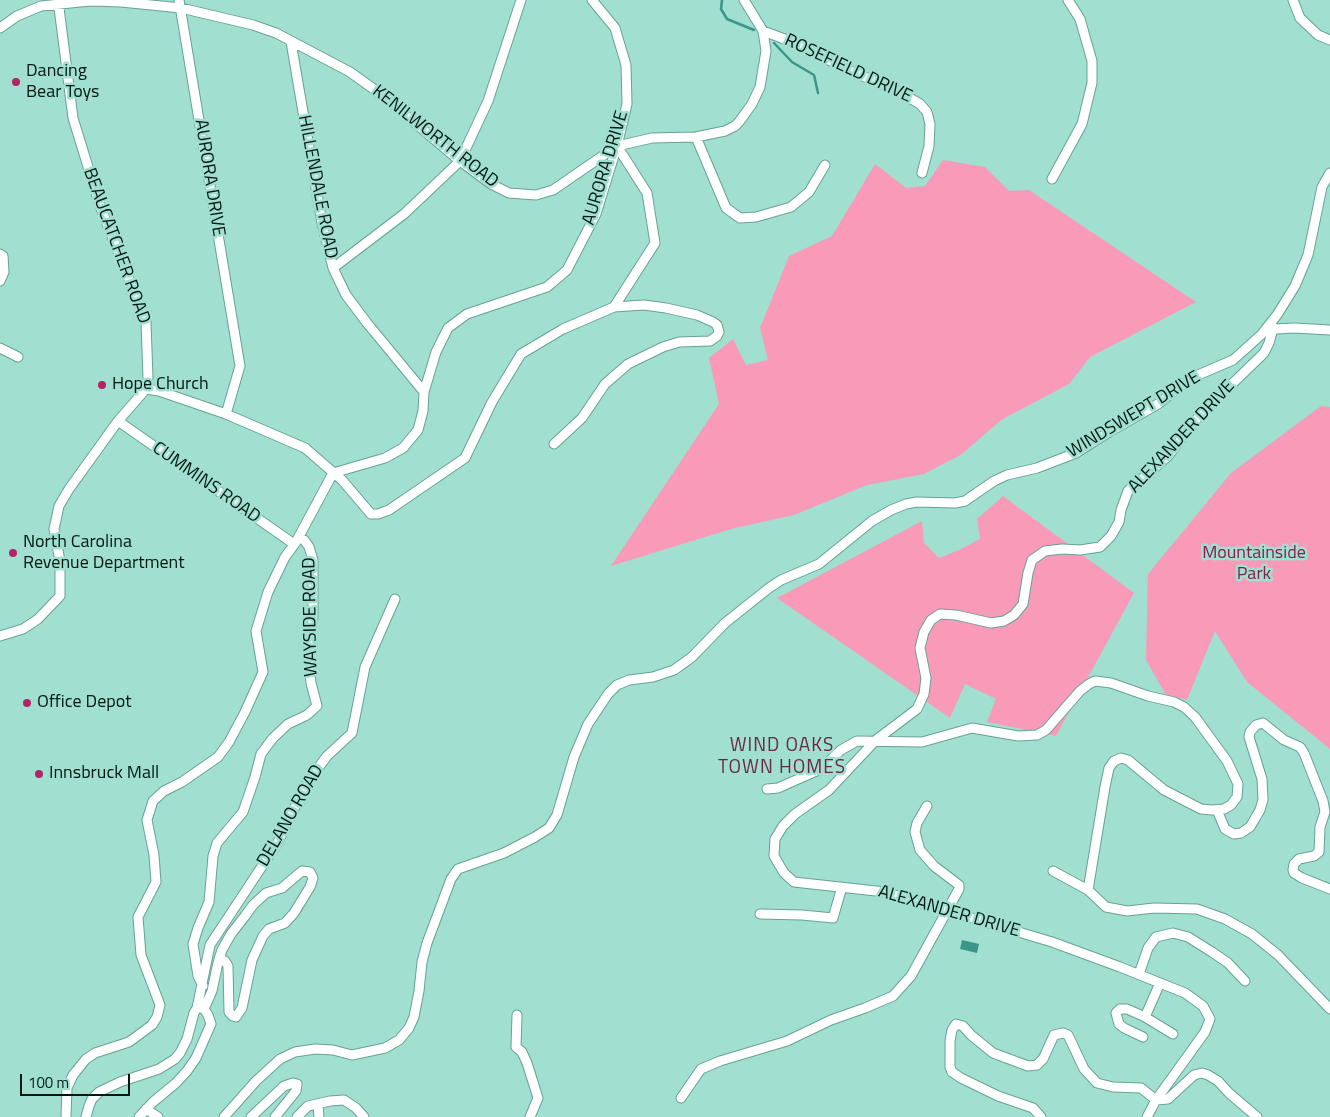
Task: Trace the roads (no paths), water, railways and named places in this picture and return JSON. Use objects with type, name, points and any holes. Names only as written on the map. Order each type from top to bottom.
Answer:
[{"type":"street","points":[[333,268],[404,214],[460,161],[488,100],[522,0]]},
{"type":"street","name":"AURORA DRIVE","points":[[333,473],[385,458],[403,448],[418,430],[423,411],[424,392],[436,352],[448,328],[467,314],[546,287],[567,270],[596,214],[617,146],[627,104],[626,65],[615,28],[592,0]]},
{"type":"street","name":"KENILWORTH ROAD","points":[[0,28],[8,21],[41,6],[58,2],[90,1],[180,4],[276,32],[291,42],[350,72],[382,95],[460,161],[491,184],[510,193],[536,195],[553,190],[617,146],[652,138],[696,137],[730,128],[739,122],[746,114],[762,83],[766,51],[762,31],[744,0]]},
{"type":"street","points":[[1052,179],[1082,124],[1092,83],[1092,61],[1080,19],[1068,0]]},
{"type":"street","points":[[1293,0],[1300,18],[1318,35],[1330,40]]},
{"type":"street","name":"BEAUCATCHER ROAD","points":[[58,2],[73,118],[100,206],[146,322],[148,378],[146,389]]},
{"type":"street","name":"AURORA DRIVE","points":[[180,4],[240,366],[226,414]]},
{"type":"street","name":"ROSEFIELD DRIVE","points":[[762,31],[798,44],[848,70],[896,90],[920,104],[927,112],[930,124],[929,146],[922,173]]},
{"type":"street","name":"HILLENDALE ROAD","points":[[291,42],[322,223],[333,268],[346,295],[424,392]]},
{"type":"street","points":[[696,137],[726,208],[740,218],[756,218],[791,207],[810,192],[825,165]]},
{"type":"street","points":[[614,307],[655,243],[647,193],[617,146]]},
{"type":"street","name":"WINDSWEPT DRIVE","points":[[224,1117],[268,1070],[280,1060],[295,1052],[315,1049],[352,1054],[385,1048],[399,1040],[409,1028],[414,1017],[426,943],[451,879],[458,869],[504,853],[549,828],[557,815],[574,757],[588,724],[608,694],[617,685],[629,680],[653,677],[674,670],[692,657],[725,623],[769,588],[781,580],[819,564],[872,521],[890,510],[917,502],[941,504],[965,501],[1007,475],[1037,468],[1076,454],[1109,432],[1158,404],[1198,375],[1233,360],[1262,334],[1288,299],[1302,271],[1312,239],[1322,187],[1330,173]]},
{"type":"street","points":[[0,254],[3,256],[4,272],[0,281]]},
{"type":"street","points":[[0,636],[23,629],[38,619],[60,596],[60,561],[54,529],[59,506],[118,420],[146,389],[159,391],[226,414],[305,448],[342,480],[371,514],[378,514],[388,510],[465,458],[492,402],[521,354],[563,329],[614,307],[644,305],[697,315],[717,325],[718,336],[710,341],[679,342],[663,347],[628,364],[605,384],[582,418],[554,444]]},
{"type":"street","points":[[1269,325],[1276,329],[1330,330]]},
{"type":"street","name":"ALEXANDER DRIVE","points":[[1148,1117],[1156,1100],[1205,1032],[1210,1019],[1203,1006],[1185,993],[1052,942],[885,892],[794,882],[784,873],[774,856],[775,839],[782,826],[795,814],[829,790],[876,740],[917,708],[924,694],[926,678],[920,648],[924,632],[931,620],[940,614],[956,615],[991,623],[1004,621],[1014,616],[1023,604],[1032,560],[1045,551],[1100,548],[1111,536],[1119,522],[1121,510],[1128,492],[1168,456],[1199,416],[1264,353],[1272,332],[1269,325]]},
{"type":"street","points":[[0,348],[18,357]]},
{"type":"street","name":"CUMMINS ROAD","points":[[118,420],[294,544]]},
{"type":"street","points":[[66,1117],[67,1088],[73,1075],[86,1058],[129,1042],[152,1025],[157,1016],[160,1005],[146,970],[139,942],[138,917],[156,882],[154,855],[147,820],[153,801],[164,791],[182,782],[218,757],[237,727],[263,672],[256,631],[268,592],[285,557],[299,536],[333,473]]},
{"type":"street","name":"WAYSIDE ROAD","points":[[203,986],[198,976],[193,944],[209,902],[217,843],[243,812],[255,777],[260,754],[288,724],[307,715],[317,706],[311,683],[308,655],[313,617],[313,560],[305,541],[299,536]]},
{"type":"street","name":"DELANO ROAD","points":[[201,1008],[210,945],[278,842],[305,786],[327,756],[352,733],[365,667],[395,598]]},
{"type":"street","points":[[767,789],[778,788],[821,769],[857,741],[922,742],[972,728],[1018,736],[1037,735],[1046,730],[1080,691],[1095,681],[1104,681],[1148,696],[1174,702],[1184,707],[1195,717],[1221,750],[1238,784],[1238,794],[1234,803],[1224,809],[1201,809],[1164,790],[1128,760],[1121,758],[1114,761],[1109,768],[1105,786],[1088,890]]},
{"type":"street","points":[[1217,810],[1225,829],[1234,834],[1241,833],[1250,827],[1260,810],[1263,800],[1262,779],[1249,737],[1250,732],[1256,725],[1263,723],[1284,740],[1297,745],[1304,753],[1323,801],[1325,812],[1320,827],[1319,852],[1314,856],[1299,859],[1294,864],[1293,870],[1294,873],[1302,878],[1330,888]]},
{"type":"street","points":[[681,1098],[701,1069],[720,1061],[787,1041],[830,1020],[893,996],[911,976],[959,888],[959,885],[934,866],[920,850],[915,832],[917,823],[926,806]]},
{"type":"street","points":[[86,1117],[88,1106],[99,1092],[120,1082],[159,1069],[175,1059],[187,1039],[194,1013],[201,1008],[212,991],[219,959],[231,934],[263,895],[282,888],[302,871],[310,872],[312,878],[310,886],[294,913],[285,922],[269,930],[263,936],[252,960],[242,1008],[236,1017],[232,1016],[229,1012],[228,966],[225,961],[219,959]]},
{"type":"street","points":[[1053,871],[1088,890],[1106,907],[1127,911],[1154,908],[1198,909],[1225,919],[1252,934],[1278,954],[1330,1009]]},
{"type":"street","points":[[760,914],[833,918],[842,887]]},
{"type":"street","points":[[1139,974],[1148,948],[1156,936],[1172,933],[1188,937],[1212,952],[1228,963],[1245,981]]},
{"type":"street","points":[[1145,1017],[1160,983]]},
{"type":"street","points":[[139,1117],[187,1071],[196,1058],[211,1024],[208,1015],[201,1008]]},
{"type":"street","points":[[1143,1037],[1119,1024],[1116,1013],[1120,1008],[1145,1017],[1172,1034]]},
{"type":"street","points":[[517,1015],[516,1047],[522,1052],[527,1063],[538,1098],[530,1117]]},
{"type":"street","points":[[1041,1117],[1033,1108],[998,1096],[971,1084],[952,1072],[950,1067],[950,1040],[952,1030],[956,1024],[963,1026],[993,1053],[1028,1066],[1037,1065],[1043,1059],[1054,1035],[1063,1033],[1068,1035],[1084,1069],[1097,1083],[1113,1087],[1141,1088],[1156,1100],[1168,1099],[1194,1075],[1208,1074],[1257,1117]]},
{"type":"street","points":[[251,1117],[284,1086],[296,1084],[296,1091],[274,1117]]},
{"type":"street","points":[[297,1117],[308,1106],[330,1100],[344,1100],[356,1108],[364,1117]]},
{"type":"street","points":[[318,1104],[319,1117]]},
{"type":"street","points":[[146,1109],[158,1117]]},
{"type":"waterway","points":[[722,0],[721,9],[727,19],[754,30]]},
{"type":"waterway","points":[[774,43],[792,62],[814,75],[818,93]]},
{"type":"place","name":"Dancing Bear Toys","points":[[16,82]]},
{"type":"place","name":"Hope Church","points":[[102,385]]},
{"type":"place","name":"North Carolina Revenue Department","points":[[13,553]]},
{"type":"place","name":"Office Depot","points":[[27,703]]},
{"type":"place","name":"Innsbruck Mall","points":[[39,774]]},
{"type":"district","name":"WIND OAKS TOWN HOMES","points":[[782,757]]},
{"type":"park label","name":"Mountainside Park","points":[[1254,564]]}]
